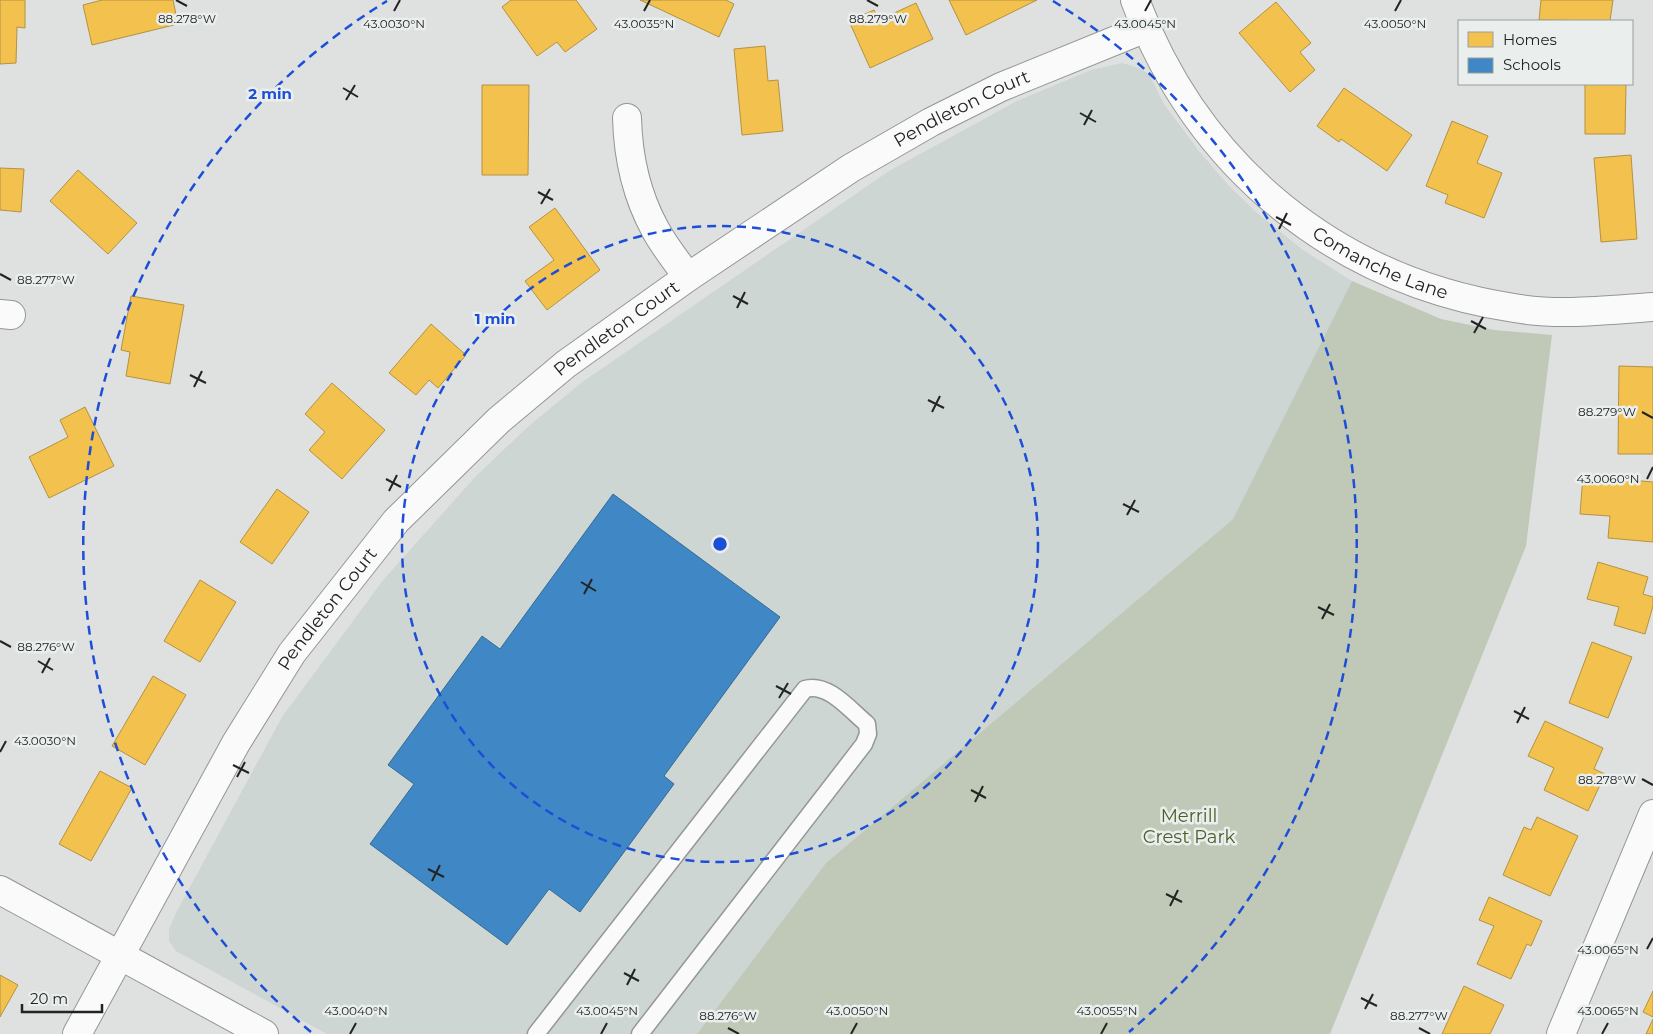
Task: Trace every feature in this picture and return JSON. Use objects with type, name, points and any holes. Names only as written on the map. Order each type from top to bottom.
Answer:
[{"type":"street","name":"Comanche Lane","points":[[1135,0],[1146,28],[1172,79],[1199,121],[1224,152],[1282,210],[1345,252],[1377,268],[1445,293],[1514,308],[1580,312],[1653,307]]},
{"type":"street","name":"Pendleton Court","points":[[77,1034],[231,752],[292,653],[396,521],[499,420],[566,364],[688,277],[851,168],[931,122],[1000,87],[1146,28]]},
{"type":"street","name":"Pendleton Court","points":[[627,118],[628,143],[642,203],[656,231],[688,277]]},
{"type":"street","points":[[1561,1034],[1653,814]]},
{"type":"street","points":[[0,890],[264,1034]]},
{"type":"lane","points":[[536,1034],[805,689],[815,686],[826,690],[867,724],[868,734],[864,744],[640,1034]]},
{"type":"shaded area","points":[[1122,63],[1139,68],[1149,74],[1164,104],[1198,150],[1228,185],[1256,212],[1303,250],[1352,281],[1233,519],[826,863],[697,1034],[327,1034],[176,951],[169,941],[169,929],[177,911],[282,717],[384,579],[477,475],[530,425],[581,383],[889,171],[1017,101],[1091,70]]},
{"type":"green space","name":"Merrill Crest Park","points":[[1352,281],[1441,319],[1494,330],[1552,335],[1526,546],[1330,1034],[697,1034],[826,863],[1233,519]]},
{"type":"building: Homes","points":[[0,0],[25,0],[25,28],[17,27],[16,63],[0,64]]},
{"type":"building: Homes","points":[[102,0],[173,0],[178,24],[92,45],[83,5]]},
{"type":"building: Homes","points":[[511,0],[576,0],[597,29],[565,52],[557,42],[537,56],[502,7]]},
{"type":"building: Homes","points":[[640,0],[726,0],[734,4],[719,37]]},
{"type":"building: Homes","points":[[949,0],[1037,0],[966,35]]},
{"type":"building: Homes","points":[[1541,0],[1613,0],[1610,20],[1539,20]]},
{"type":"building: Homes","points":[[1276,2],[1311,43],[1300,52],[1315,70],[1290,92],[1239,33]]},
{"type":"building: Homes","points":[[916,3],[933,39],[870,68],[849,21],[874,10],[879,20]]},
{"type":"building: Homes","points":[[765,46],[768,81],[778,80],[783,131],[742,135],[734,49]]},
{"type":"building: Homes","points":[[482,85],[529,85],[528,175],[482,175]]},
{"type":"building: Homes","points":[[1585,85],[1626,85],[1625,134],[1585,134]]},
{"type":"building: Homes","points":[[1344,88],[1412,135],[1387,171],[1341,139],[1339,142],[1317,126]]},
{"type":"building: Homes","points":[[1452,121],[1488,136],[1477,163],[1502,173],[1484,218],[1445,203],[1448,195],[1426,186]]},
{"type":"building: Homes","points":[[1631,155],[1637,239],[1601,242],[1594,158]]},
{"type":"building: Homes","points":[[0,168],[24,169],[21,212],[0,210]]},
{"type":"building: Homes","points":[[78,170],[137,223],[108,254],[50,201]]},
{"type":"building: Homes","points":[[555,208],[600,270],[547,310],[525,281],[554,260],[529,227]]},
{"type":"building: Homes","points":[[131,296],[184,305],[170,384],[126,376],[130,352],[121,350]]},
{"type":"building: Homes","points":[[431,324],[466,355],[438,388],[429,380],[416,395],[389,373]]},
{"type":"building: Homes","points":[[1619,366],[1653,367],[1653,454],[1618,454]]},
{"type":"building: Homes","points":[[332,383],[385,430],[342,479],[309,450],[325,432],[305,414]]},
{"type":"building: Homes","points":[[85,407],[114,466],[49,498],[29,457],[68,437],[60,420]]},
{"type":"building: Homes","points":[[1583,476],[1653,482],[1653,542],[1608,538],[1610,516],[1580,514]]},
{"type":"building: Homes","points":[[277,489],[309,512],[272,564],[240,542]]},
{"type":"building: Homes","points":[[1598,562],[1648,577],[1643,594],[1653,597],[1653,606],[1645,634],[1614,625],[1619,607],[1587,599]]},
{"type":"building: Homes","points":[[200,580],[236,602],[200,662],[164,641]]},
{"type":"building: Homes","points":[[1592,642],[1632,657],[1608,718],[1569,703]]},
{"type":"building: Homes","points":[[153,676],[186,695],[145,765],[112,746]]},
{"type":"building: Homes","points":[[1545,721],[1603,748],[1594,769],[1605,774],[1588,811],[1544,790],[1554,768],[1528,756]]},
{"type":"building: Homes","points":[[100,771],[132,788],[91,861],[59,844]]},
{"type":"building: Homes","points":[[1537,817],[1578,836],[1550,896],[1503,875],[1524,827],[1531,830]]},
{"type":"building: Homes","points":[[1489,897],[1542,921],[1531,946],[1527,944],[1511,979],[1477,964],[1494,926],[1479,920]]},
{"type":"building: Homes","points":[[0,975],[18,985],[0,1017]]},
{"type":"building: Homes","points":[[1464,986],[1504,1005],[1490,1034],[1442,1034]]},
{"type":"building: Homes","points":[[1653,991],[1653,1017],[1643,1012]]},
{"type":"building: Homes","points":[[1653,1019],[1653,1034],[1646,1034]]},
{"type":"building: Schools","points":[[613,494],[780,617],[664,776],[674,784],[580,912],[549,889],[507,945],[370,844],[414,784],[388,765],[482,636],[500,649]]}]
